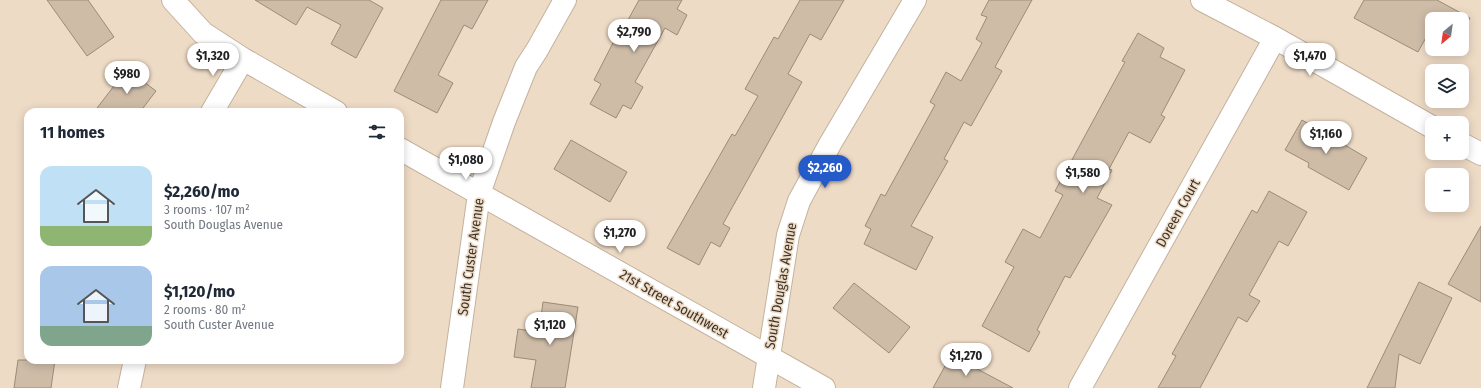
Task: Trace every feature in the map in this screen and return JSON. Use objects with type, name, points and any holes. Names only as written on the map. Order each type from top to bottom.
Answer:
[{"type":"street","points":[[173,0],[203,33],[243,59],[329,108]]},
{"type":"street","name":"South Custer Avenue","points":[[452,388],[479,194],[504,122],[526,67],[565,0]]},
{"type":"street","name":"South Douglas Avenue","points":[[764,388],[788,235],[799,201],[830,144],[915,0]]},
{"type":"street","points":[[1202,0],[1276,38],[1425,123]]},
{"type":"street","name":"Doreen Court","points":[[1080,388],[1276,38]]},
{"type":"street","points":[[214,108],[243,59]]},
{"type":"street","points":[[1469,148],[1481,154]]},
{"type":"street","name":"21st Street Southwest","points":[[404,151],[824,388]]},
{"type":"street","points":[[129,388],[134,364]]},
{"type":"building","points":[[47,0],[88,0],[114,37],[87,56]]},
{"type":"building","points":[[255,0],[369,0],[383,8],[356,58],[331,44],[341,25],[307,7],[296,25]]},
{"type":"building","points":[[441,0],[488,0],[472,29],[464,25],[438,75],[453,83],[437,113],[394,91]]},
{"type":"building","points":[[639,0],[682,0],[677,9],[687,15],[677,35],[665,28],[635,82],[643,87],[631,109],[623,105],[616,118],[590,104],[601,84],[594,80],[616,37],[618,38]]},
{"type":"building","points":[[800,0],[844,0],[821,40],[810,34],[788,74],[802,82],[723,224],[730,228],[720,247],[711,242],[699,265],[667,248],[732,134],[735,136],[758,96],[745,89],[774,37],[778,39]]},
{"type":"building","points":[[989,0],[1032,0],[995,67],[1002,71],[971,126],[964,122],[944,159],[948,161],[911,226],[933,237],[916,270],[864,244],[871,229],[865,226],[881,194],[885,196],[935,105],[930,102],[946,72],[961,81],[982,43],[976,39],[987,17],[981,15]]},
{"type":"building","points":[[1364,0],[1437,0],[1459,12],[1425,12],[1425,39],[1418,52],[1354,18]]},
{"type":"building","points":[[1138,33],[1164,48],[1160,57],[1185,70],[1161,115],[1165,117],[1150,143],[1129,132],[1109,169],[1112,170],[1097,198],[1112,205],[1070,278],[1065,276],[1037,330],[1040,332],[1029,352],[982,326],[1014,267],[1005,262],[1023,229],[1040,238],[1063,195],[1055,191],[1125,62],[1122,61]]},
{"type":"building","points":[[127,69],[156,91],[143,108],[97,108]]},
{"type":"building","points":[[1302,120],[1367,158],[1349,190],[1308,167],[1309,163],[1285,150]]},
{"type":"building","points":[[571,140],[627,172],[610,202],[554,169]]},
{"type":"building","points":[[1269,191],[1307,212],[1288,246],[1279,241],[1249,295],[1260,301],[1247,322],[1238,317],[1200,388],[1158,388],[1176,356],[1172,354],[1252,210],[1257,213]]},
{"type":"building","points":[[1481,226],[1481,302],[1448,284]]},
{"type":"building","points":[[1419,282],[1452,298],[1420,364],[1399,354],[1395,388],[1367,388]]},
{"type":"building","points":[[854,283],[910,327],[889,353],[833,308]]},
{"type":"building","points":[[543,302],[578,307],[565,388],[531,388],[536,360],[514,357],[518,329],[539,332]]},
{"type":"building","points":[[951,355],[1013,388],[933,388]]},
{"type":"building","points":[[18,360],[24,360],[24,364],[54,364],[51,388],[14,388]]}]
